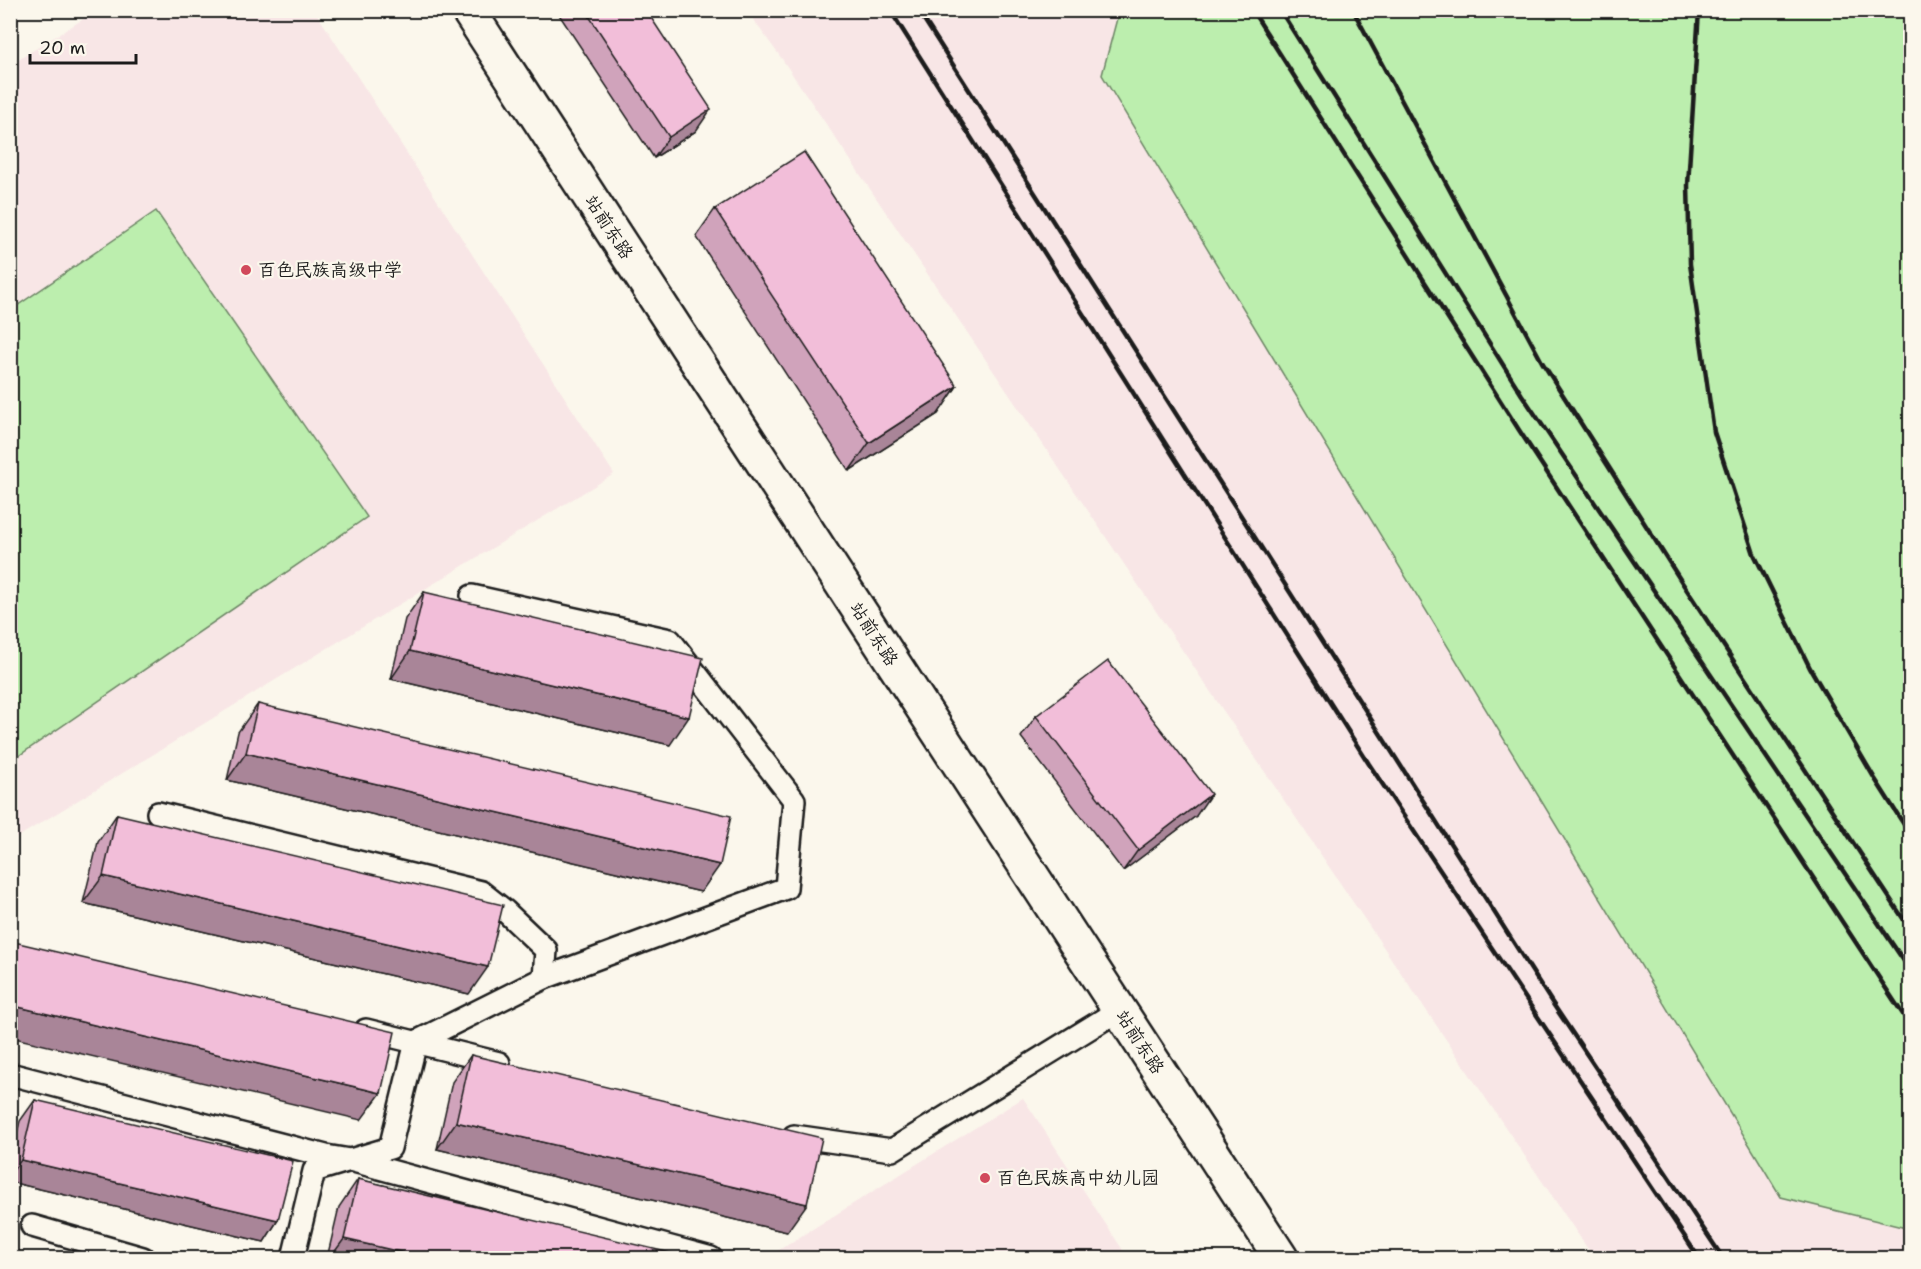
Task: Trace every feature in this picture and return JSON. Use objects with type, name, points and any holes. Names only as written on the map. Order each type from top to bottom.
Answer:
[{"type":"street","name":"站前东路","points":[[468,10],[1281,1258]]},
{"type":"lane","points":[[293,1258],[314,1171],[390,1148],[416,1042],[544,978],[786,888],[794,800],[670,640],[472,596]]},
{"type":"lane","points":[[159,813],[482,892],[546,950],[544,978]]},
{"type":"lane","points":[[775,1133],[892,1150],[1119,1010]]},
{"type":"lane","points":[[346,1025],[520,1069]]},
{"type":"lane","points":[[10,1074],[326,1156],[350,1160],[711,1258]]},
{"type":"lane","points":[[32,1226],[144,1258]]},
{"type":"shaded area","name":"百色民族高级中学","points":[[96,11],[315,11],[614,474],[11,841],[10,65]]},
{"type":"shaded area","points":[[747,11],[1460,11],[1910,738],[1910,1258],[1594,1258],[782,59]]},
{"type":"shaded area","name":"百色民族高中幼儿园","points":[[1023,1098],[1128,1258],[766,1258]]},
{"type":"green space","points":[[1119,11],[1910,11],[1910,1229],[1781,1197],[1102,75]]},
{"type":"green space","points":[[156,211],[367,517],[11,761],[11,310]]},
{"type":"building","points":[[585,10],[646,10],[711,109],[669,137]]},
{"type":"building","points":[[804,152],[957,386],[869,443],[715,209]]},
{"type":"building","points":[[424,592],[703,658],[689,717],[410,651]]},
{"type":"building","points":[[1108,661],[1211,794],[1138,850],[1036,716]]},
{"type":"building","points":[[258,704],[731,816],[720,865],[246,753]]},
{"type":"building","points":[[117,814],[503,905],[488,967],[103,876]]},
{"type":"building","points":[[10,941],[395,1032],[381,1093],[10,1005]]},
{"type":"building","points":[[471,1055],[822,1138],[807,1204],[456,1122]]},
{"type":"building","points":[[35,1100],[293,1161],[278,1220],[21,1160]]},
{"type":"building","points":[[358,1179],[675,1254],[674,1258],[427,1258],[344,1239]]},
{"type":"railway","points":[[890,10],[1369,764],[1699,1258]]},
{"type":"railway","points":[[918,10],[1551,1001],[1723,1258]]},
{"type":"railway","points":[[1252,10],[1519,430],[1910,1025]]},
{"type":"railway","points":[[1280,10],[1522,395],[1910,970]]},
{"type":"railway","points":[[1353,10],[1542,362],[1683,584],[1910,929]]},
{"type":"railway","points":[[1699,10],[1688,185],[1690,264],[1714,432],[1754,554],[1810,668],[1910,834]]},
{"type":"place","name":"百色民族高级中学","points":[[246,270]]},
{"type":"place","name":"百色民族高中幼儿园","points":[[985,1178]]}]
